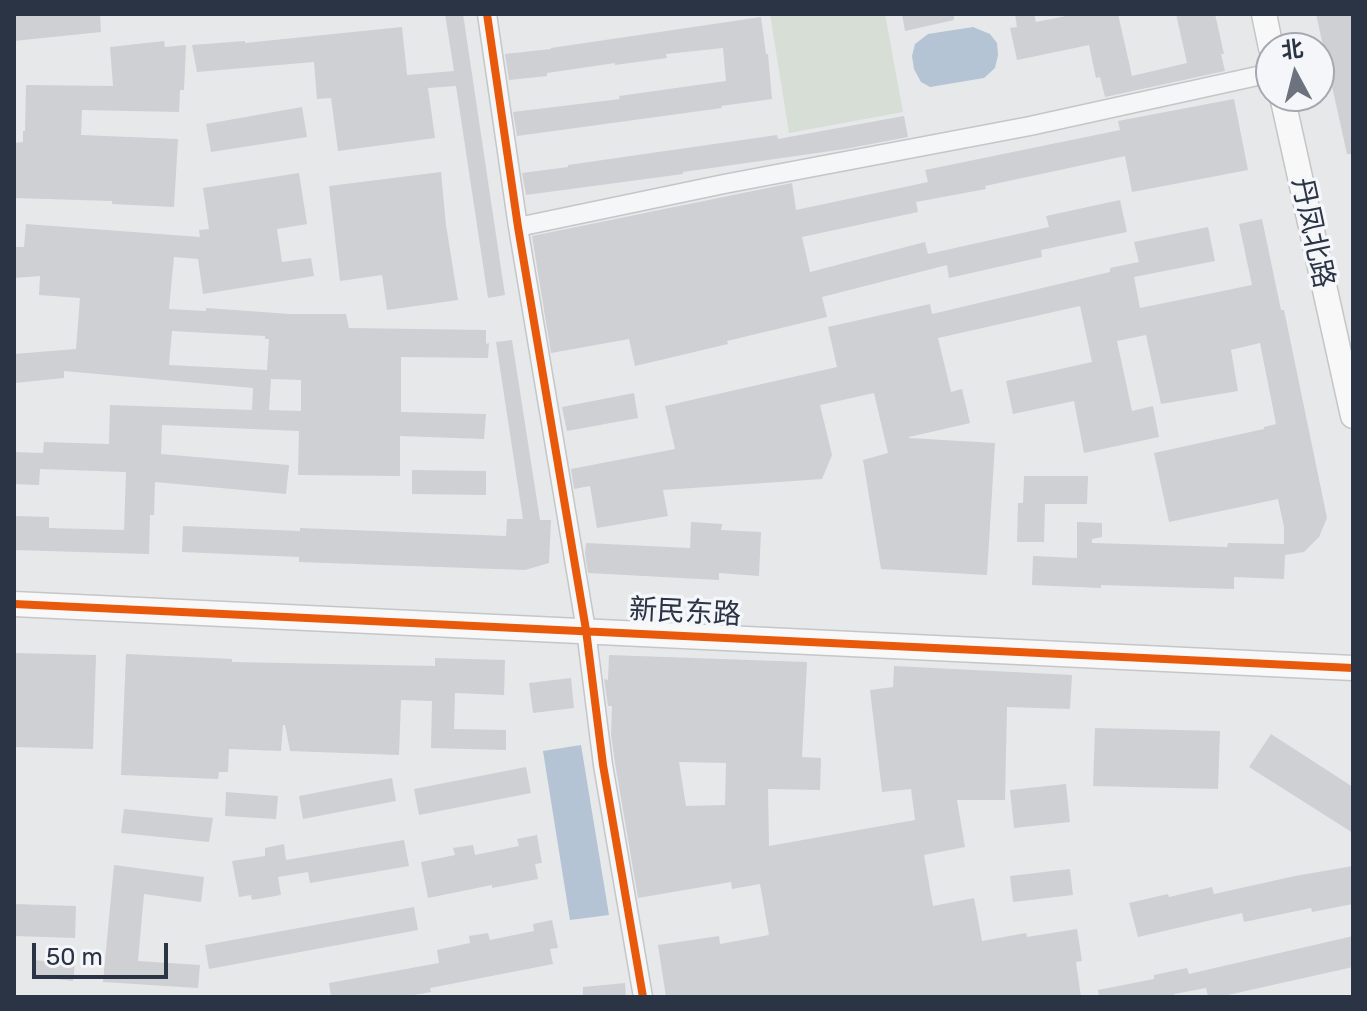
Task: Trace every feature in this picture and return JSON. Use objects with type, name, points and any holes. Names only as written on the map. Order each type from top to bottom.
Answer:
[{"type":"street","points":[[487,14],[518,227],[586,630],[603,765],[643,997]]},
{"type":"street","points":[[518,227],[1030,126],[1255,77]]},
{"type":"street","name":"丹凤北路","points":[[1286,112],[1353,416]]},
{"type":"street","name":"新民东路","points":[[14,604],[1353,668]]},
{"type":"shaded area","points":[[770,14],[885,14],[903,112],[789,133]]},
{"type":"water","points":[[973,27],[990,34],[997,43],[995,68],[984,78],[930,87],[921,82],[914,69],[912,56],[915,44],[928,34]]},
{"type":"water","points":[[581,745],[609,915],[570,920],[543,751]]},
{"type":"building","points":[[14,14],[100,14],[101,32],[14,41]]},
{"type":"building","points":[[445,14],[463,14],[505,295],[488,298],[456,86],[428,88],[435,138],[338,151],[331,98],[317,99],[314,62],[197,72],[192,45],[245,43],[402,27],[407,75],[454,71]]},
{"type":"building","points":[[902,14],[954,14],[954,20],[905,31]]},
{"type":"building","points":[[1015,14],[1034,14],[1036,22],[1076,14],[1118,14],[1132,76],[1187,63],[1176,14],[1215,14],[1225,71],[1105,97],[1100,77],[1096,78],[1089,45],[1017,60],[1010,28],[1017,27]]},
{"type":"building","points":[[1316,14],[1353,14],[1353,154],[1347,154],[1335,100],[1335,32],[1320,32]]},
{"type":"building","points":[[761,17],[772,99],[517,136],[513,112],[620,99],[619,96],[726,81],[723,48],[666,54],[667,58],[509,80],[505,54]]},
{"type":"building","points":[[164,41],[165,47],[186,45],[184,90],[180,90],[179,112],[82,110],[81,135],[178,139],[174,207],[112,204],[112,201],[14,198],[14,143],[23,142],[26,85],[113,86],[110,47]]},
{"type":"building","points":[[1234,99],[1248,170],[1132,192],[1125,156],[916,202],[918,212],[802,237],[810,272],[925,242],[928,254],[1049,227],[1046,216],[1120,200],[1127,232],[1041,250],[1042,257],[949,278],[947,265],[822,297],[827,317],[635,366],[629,339],[551,353],[532,236],[792,183],[796,210],[928,182],[925,170],[1120,130],[1118,121]]},
{"type":"building","points":[[302,107],[307,137],[211,152],[206,124]]},
{"type":"building","points":[[904,116],[908,137],[683,174],[526,195],[522,173],[777,135],[778,139]]},
{"type":"building","points":[[441,172],[458,300],[387,310],[382,275],[340,281],[329,186]]},
{"type":"building","points":[[299,173],[307,224],[277,229],[282,262],[311,258],[314,276],[203,294],[198,259],[174,257],[169,309],[346,314],[349,328],[486,330],[488,358],[401,357],[401,412],[486,414],[484,439],[400,436],[400,476],[298,475],[299,431],[162,425],[161,454],[289,465],[286,494],[155,482],[149,554],[14,550],[14,516],[49,517],[49,528],[124,530],[126,472],[40,469],[39,485],[14,484],[14,452],[43,453],[44,442],[109,444],[110,405],[252,410],[253,388],[64,371],[64,378],[15,383],[14,354],[76,349],[80,298],[39,295],[40,276],[14,278],[14,247],[24,247],[26,224],[200,237],[199,230],[209,229],[203,188]],"holes":[[[172,331],[265,336],[269,339],[267,370],[169,365]],[[271,379],[301,380],[301,411],[269,410]]]},
{"type":"building","points":[[1262,219],[1327,518],[1319,537],[1304,552],[1285,555],[1284,579],[1234,577],[1234,589],[1032,585],[1033,556],[1077,558],[1077,522],[1102,523],[1102,537],[1092,539],[1092,543],[1227,547],[1228,543],[1284,544],[1278,499],[1169,522],[1154,453],[1276,424],[1260,343],[1231,350],[1238,391],[1161,404],[1146,335],[1117,341],[1132,411],[1153,406],[1159,437],[1084,453],[1074,401],[1013,414],[1006,381],[1092,362],[1080,306],[938,338],[951,392],[962,389],[970,423],[909,438],[995,443],[987,575],[881,569],[863,460],[888,453],[874,393],[820,405],[832,455],[822,479],[663,490],[668,516],[597,528],[590,486],[574,489],[571,469],[675,449],[665,406],[837,367],[828,327],[930,304],[932,314],[1110,272],[1110,268],[1139,262],[1134,242],[1208,227],[1215,261],[1134,277],[1140,308],[1252,285],[1239,224]]},
{"type":"building","points":[[512,340],[540,520],[551,520],[549,563],[525,570],[299,562],[299,557],[182,552],[183,526],[506,536],[507,519],[523,519],[496,342]]},
{"type":"building","points":[[634,393],[638,418],[567,431],[562,407]]},
{"type":"building","points":[[412,470],[486,471],[486,495],[412,494]]},
{"type":"building","points":[[1024,476],[1088,476],[1087,504],[1045,504],[1044,542],[1017,542],[1018,503],[1023,503]]},
{"type":"building","points":[[691,522],[722,524],[721,530],[761,532],[759,576],[719,573],[719,580],[588,573],[586,543],[690,548]]},
{"type":"building","points":[[14,653],[96,655],[93,749],[14,747]]},
{"type":"building","points":[[126,654],[232,659],[232,662],[435,666],[435,658],[505,660],[504,695],[455,693],[454,729],[506,730],[506,750],[431,748],[432,701],[401,700],[399,755],[290,751],[283,725],[281,751],[229,749],[228,772],[219,772],[218,779],[121,775]]},
{"type":"building","points":[[609,655],[807,662],[802,757],[821,758],[820,790],[768,789],[769,846],[915,820],[911,789],[882,792],[870,690],[893,687],[894,666],[1072,675],[1070,709],[1007,707],[1005,800],[957,800],[965,847],[924,855],[933,906],[974,898],[982,941],[1026,933],[1027,937],[1077,929],[1082,961],[1076,962],[1081,997],[666,997],[658,945],[719,936],[720,944],[769,935],[760,884],[732,889],[731,882],[638,898],[611,735],[612,706],[608,706],[604,679],[608,680]],"holes":[[[679,762],[726,763],[725,805],[686,806]]]},
{"type":"building","points":[[571,678],[574,708],[533,713],[529,683]]},
{"type":"building","points":[[1095,728],[1220,731],[1218,789],[1093,786]]},
{"type":"building","points":[[1271,734],[1353,787],[1353,833],[1249,767]]},
{"type":"building","points":[[526,767],[531,793],[419,815],[414,789]]},
{"type":"building","points":[[392,778],[396,801],[303,819],[299,796]]},
{"type":"building","points":[[1066,784],[1070,822],[1014,828],[1010,790]]},
{"type":"building","points":[[226,792],[278,796],[276,819],[225,816]]},
{"type":"building","points":[[124,809],[213,818],[209,842],[121,833]]},
{"type":"building","points":[[537,835],[542,863],[535,864],[538,879],[428,898],[421,862],[455,855],[453,848],[473,845],[475,855],[519,846],[517,839]]},
{"type":"building","points":[[404,840],[409,866],[310,883],[308,872],[278,877],[281,895],[252,900],[251,895],[239,897],[232,861],[265,856],[265,848],[284,844],[286,860]]},
{"type":"building","points":[[114,865],[204,877],[201,902],[144,894],[138,961],[200,965],[198,988],[103,982]]},
{"type":"building","points":[[1353,866],[1353,904],[1312,912],[1311,908],[1244,922],[1242,913],[1138,937],[1129,903],[1212,887],[1214,894]]},
{"type":"building","points":[[1070,869],[1073,895],[1013,902],[1010,876]]},
{"type":"building","points":[[14,904],[76,906],[75,938],[14,936]]},
{"type":"building","points":[[414,907],[418,930],[209,969],[205,945]]},
{"type":"building","points":[[552,920],[558,948],[550,949],[553,964],[430,988],[431,992],[403,997],[331,997],[329,983],[439,963],[437,950],[470,943],[469,936],[488,933],[490,940],[534,931],[533,924]]},
{"type":"building","points":[[1353,936],[1353,967],[1219,997],[1208,997],[1206,988],[1174,994],[1175,997],[1099,997],[1098,990],[1154,979],[1154,975],[1187,968],[1189,974]]},
{"type":"building","points":[[34,960],[75,964],[73,981],[32,976]]},
{"type":"building","points":[[625,983],[626,997],[583,997],[583,987]]},
{"type":"cycle path","points":[[487,14],[518,227],[586,630],[603,765],[643,997]]},
{"type":"cycle path","points":[[14,604],[1353,668]]}]
